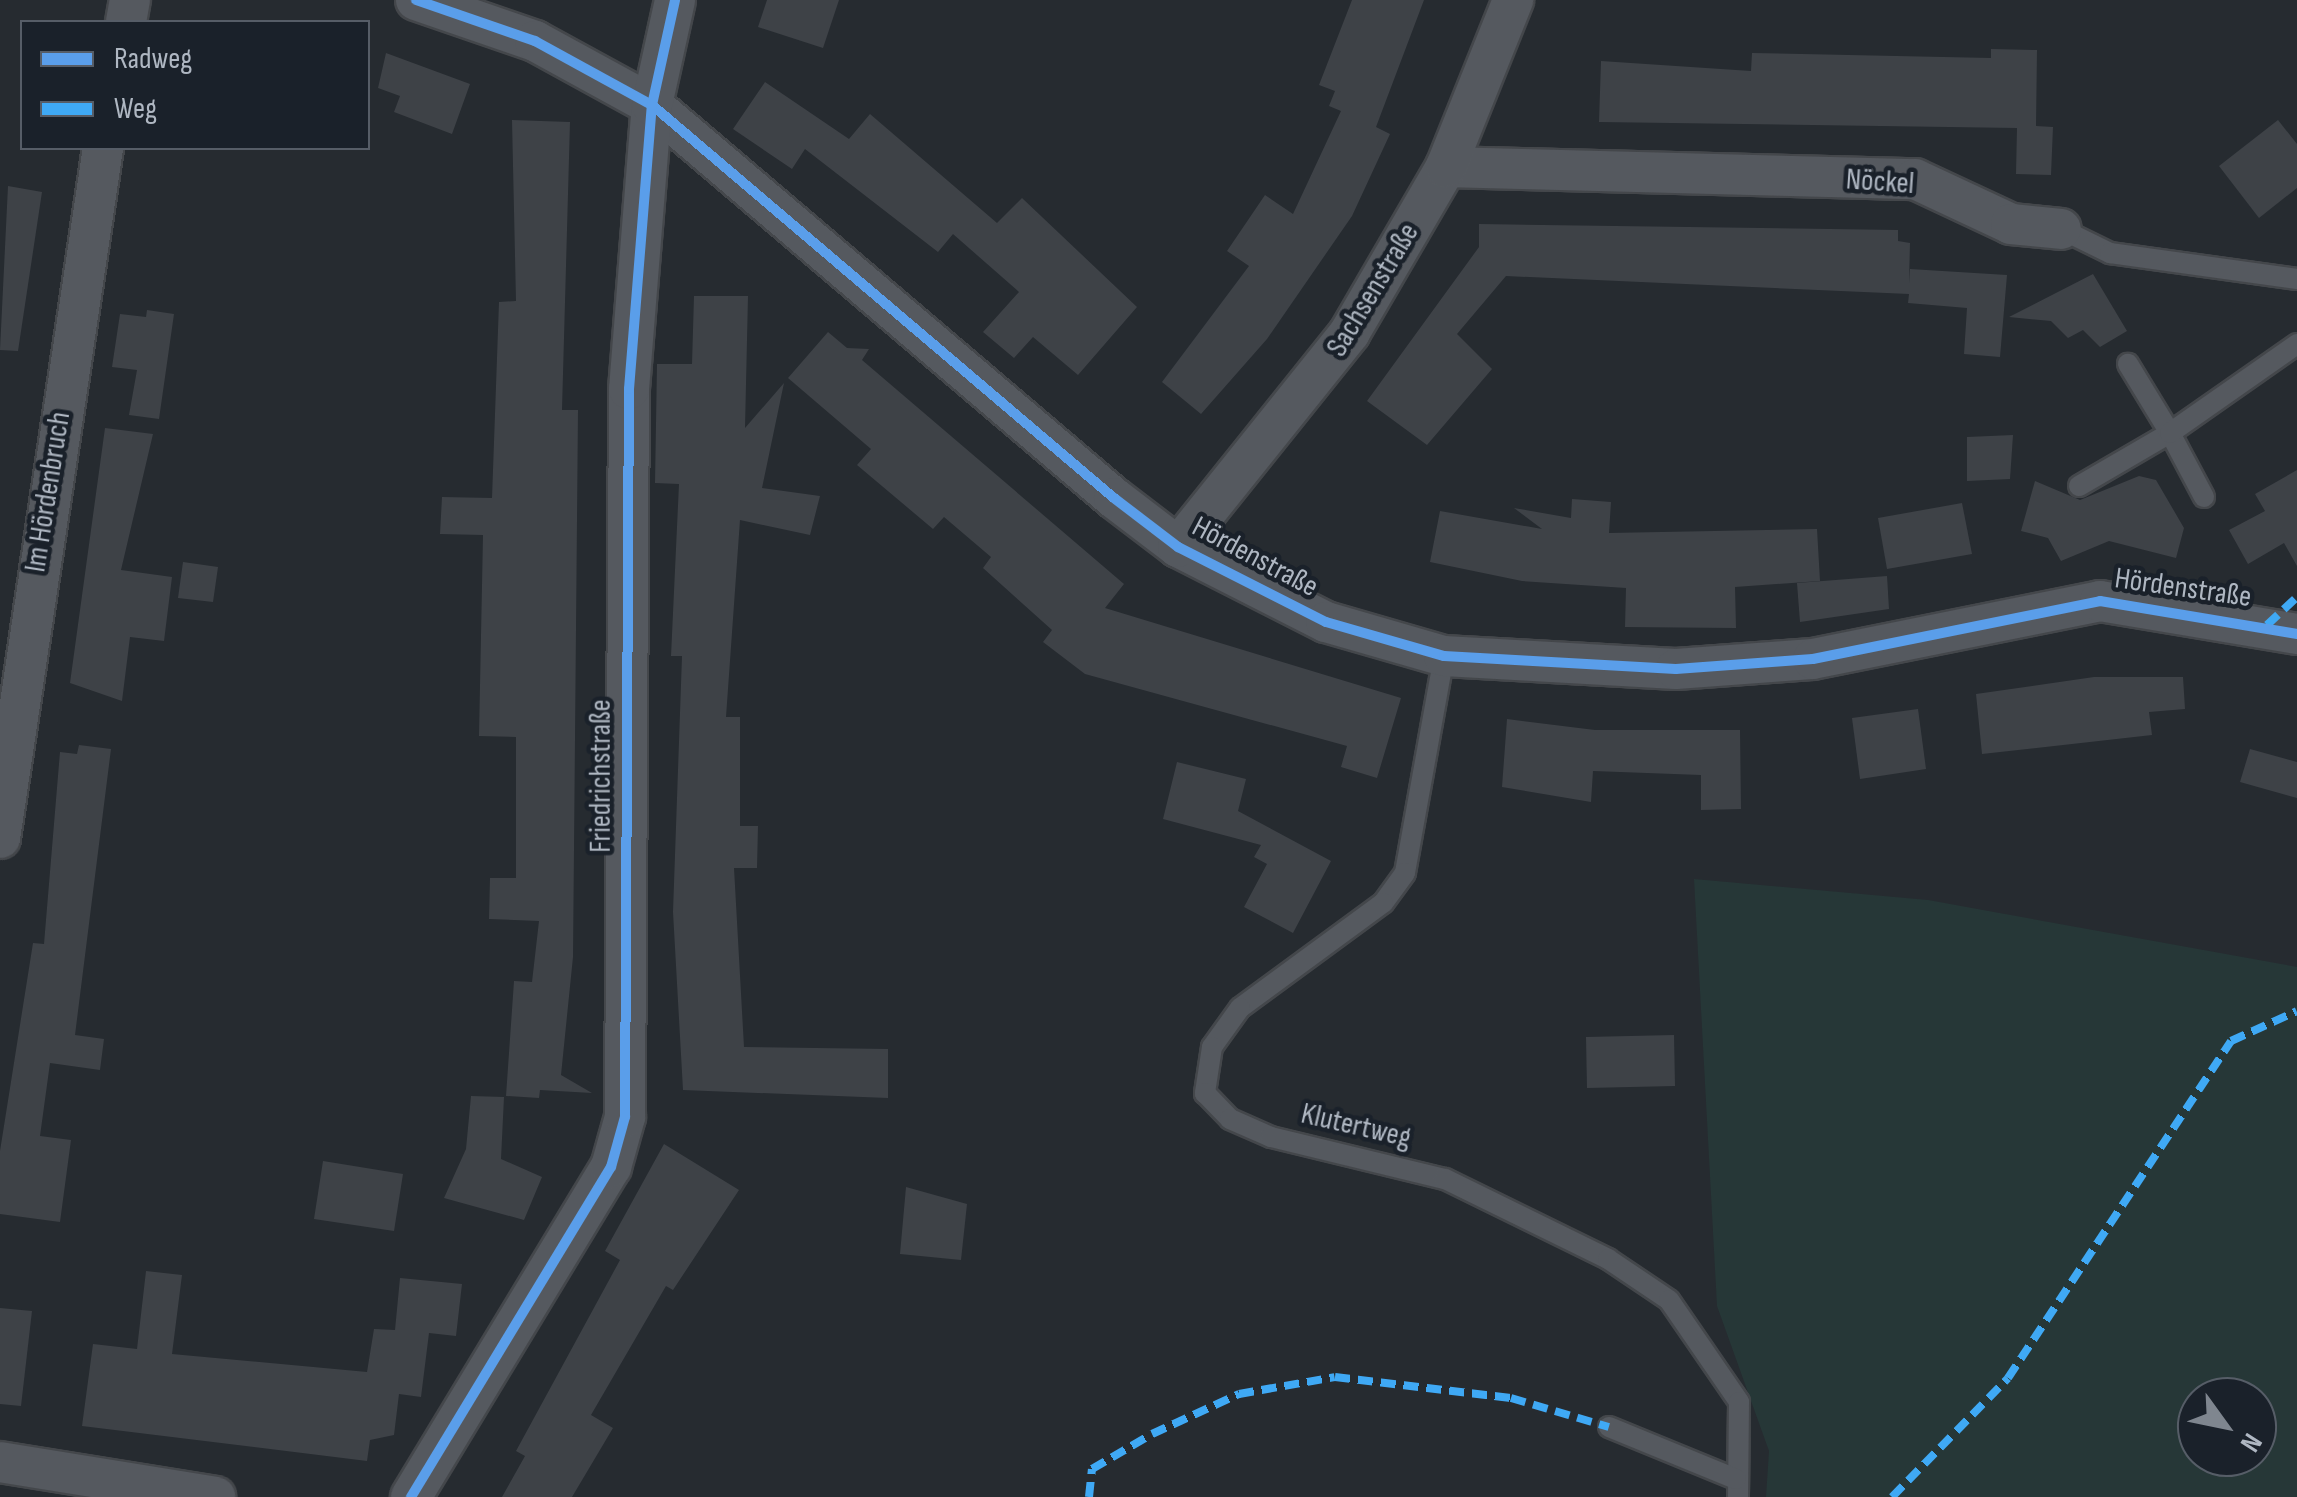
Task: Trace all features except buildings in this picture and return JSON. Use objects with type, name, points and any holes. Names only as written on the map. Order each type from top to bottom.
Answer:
[{"type":"street","name":"Hördenstraße","points":[[416,0],[535,41],[652,106],[1178,547],[1268,599],[1444,656],[1676,669],[1813,659],[2100,601],[2297,634]]},
{"type":"street","name":"Friedrichstraße","points":[[411,1497],[611,1168],[626,1117],[629,389],[652,106],[675,0]]},
{"type":"street","name":"Sachsenstraße","points":[[1178,547],[1318,379],[1446,167],[1513,0]]},
{"type":"street","name":"Im Hördenbruch","points":[[0,838],[103,150]]},
{"type":"street","name":"Nöckel","points":[[1446,167],[1915,180],[2011,224],[2061,228]]},
{"type":"street","points":[[0,1462],[215,1497]]},
{"type":"lane","name":"Nöckel","points":[[2061,228],[2110,254],[2297,278]]},
{"type":"lane","points":[[2079,486],[2170,433],[2297,344]]},
{"type":"lane","points":[[2128,364],[2204,497]]},
{"type":"lane","name":"Klutertweg","points":[[1444,656],[1405,873],[1383,903],[1240,1008],[1212,1047],[1205,1093],[1230,1119],[1270,1137],[1462,1186],[1669,1300],[1739,1402],[1737,1488],[1609,1427]]},
{"type":"shaded area","points":[[1694,879],[1928,900],[2297,967],[2297,1497],[1766,1497],[1769,1451],[1717,1306]]},
{"type":"marked path","points":[[2267,625],[2297,597]]},
{"type":"marked path","points":[[1892,1497],[2008,1378],[2231,1041],[2297,1011]]},
{"type":"marked path","points":[[1089,1497],[1092,1469],[1152,1434],[1239,1394],[1335,1377],[1511,1398],[1609,1427]]},
{"type":"cycle path","points":[[416,0],[535,41],[652,105],[1114,498],[1178,547],[1326,622],[1444,656],[1676,669],[1813,659],[2100,601],[2297,634]]},
{"type":"cycle path","points":[[411,1497],[611,1167],[625,1117],[629,389],[652,105],[675,0]]}]
